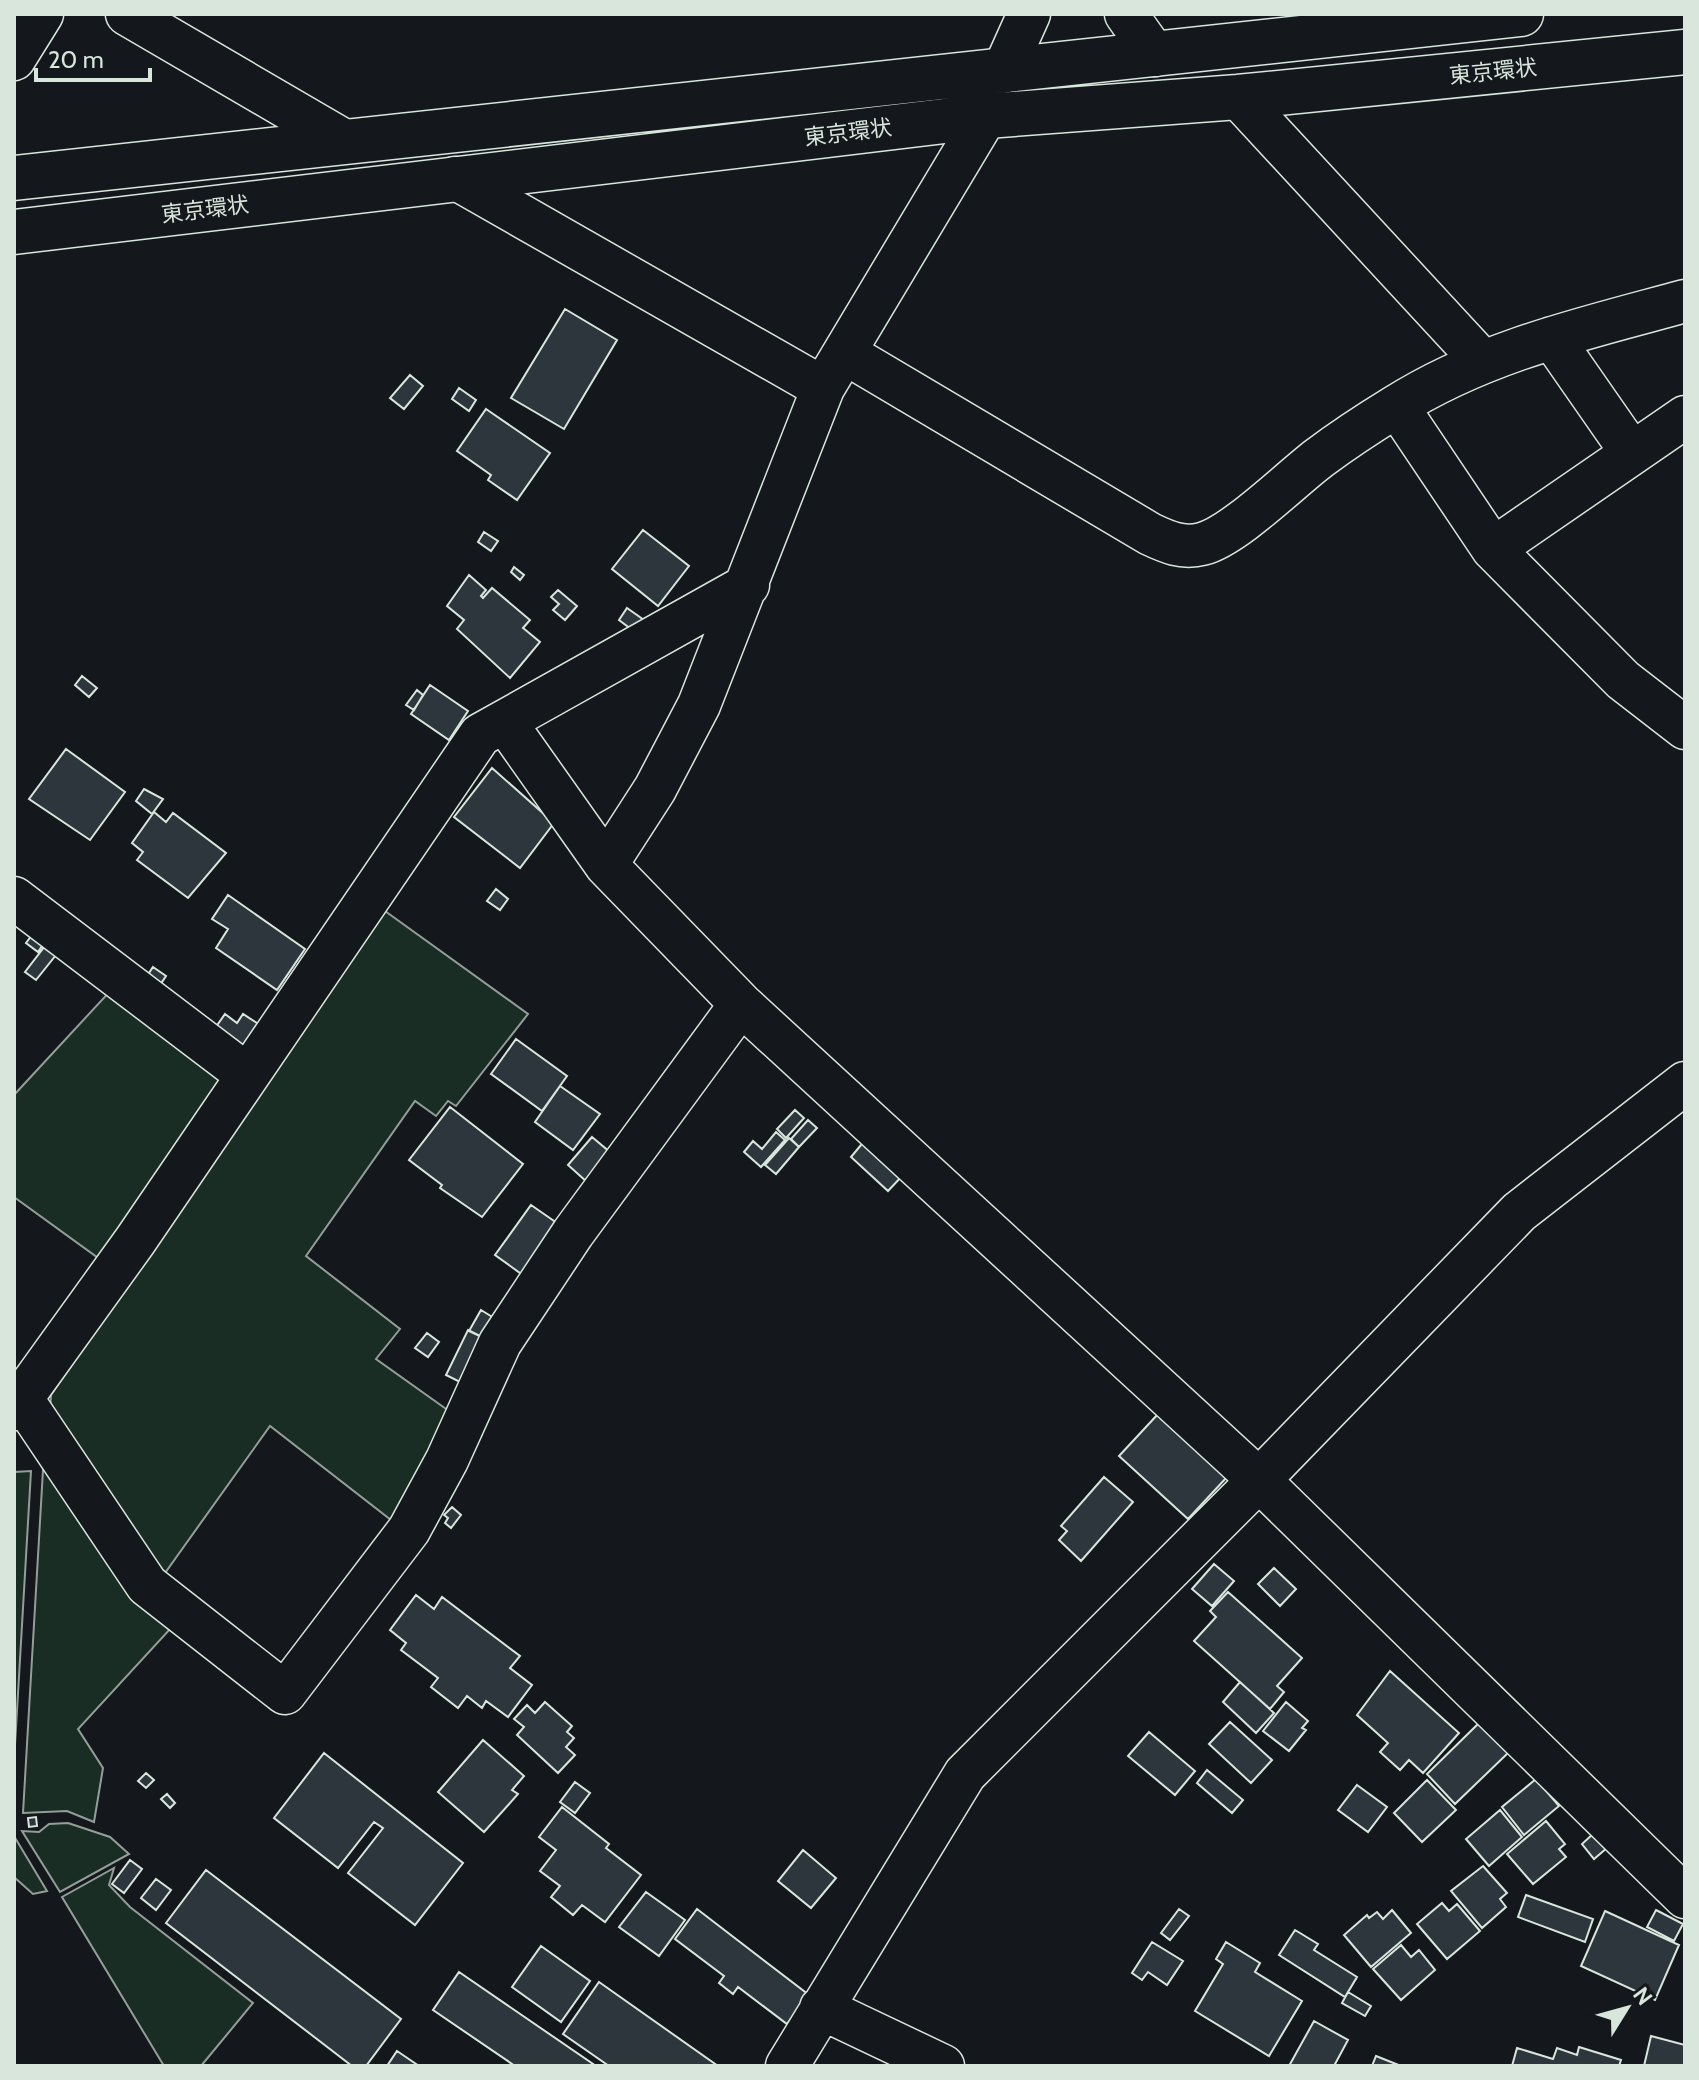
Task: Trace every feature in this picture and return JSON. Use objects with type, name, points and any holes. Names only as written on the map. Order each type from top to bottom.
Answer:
[{"type":"highway","name":"東京環状","points":[[14,178],[1521,14]]},
{"type":"highway","name":"東京環状","points":[[14,232],[986,116],[1238,97],[1685,52]]},
{"type":"street","points":[[14,59],[42,14]]},
{"type":"street","points":[[127,14],[346,142]]},
{"type":"street","points":[[1003,72],[1029,14]]},
{"type":"street","points":[[1126,14],[1155,55]]},
{"type":"street","points":[[1238,97],[1483,362]]},
{"type":"street","points":[[606,865],[655,789],[699,705],[823,388],[986,116]]},
{"type":"street","points":[[455,178],[823,388]]},
{"type":"street","points":[[845,353],[1150,534],[1176,546],[1202,544],[1225,533],[1322,456],[1397,406],[1483,362],[1552,338],[1685,301]]},
{"type":"street","points":[[1552,338],[1632,453]]},
{"type":"street","points":[[1397,406],[1493,549],[1623,680],[1685,728]]},
{"type":"street","points":[[1493,549],[1685,417]]},
{"type":"street","points":[[741,1004],[573,1233],[500,1343],[447,1460],[409,1530],[285,1693],[147,1585],[18,1404],[135,1241],[480,735],[748,585]]},
{"type":"street","points":[[505,722],[606,865],[741,1004],[1259,1480],[1685,1897]]},
{"type":"street","points":[[14,898],[246,1074]]},
{"type":"street","points":[[787,2066],[965,1774],[1259,1480],[1519,1212],[1685,1083]]},
{"type":"street","points":[[821,2008],[943,2066]]},
{"type":"green space","points":[[385,911],[528,1014],[456,1106],[448,1101],[436,1116],[415,1101],[306,1256],[400,1329],[376,1359],[456,1416],[400,1527],[270,1426],[165,1573],[55,1422],[50,1411],[51,1395]]},
{"type":"green space","points":[[113,988],[220,1068],[223,1089],[101,1260],[14,1197],[14,1095]]},
{"type":"green space","points":[[43,1470],[48,1471],[172,1627],[78,1729],[103,1768],[94,1822],[67,1811],[23,1813]]},
{"type":"green space","points":[[31,1471],[14,1762],[14,1472]]},
{"type":"green space","points":[[68,1823],[110,1837],[129,1854],[60,1892],[22,1831],[39,1832],[49,1824]]},
{"type":"green space","points":[[14,1836],[47,1891],[33,1894],[14,1877]]},
{"type":"green space","points":[[114,1868],[109,1885],[130,1907],[253,2003],[201,2066],[164,2066],[62,1897]]},
{"type":"building","points":[[565,309],[617,340],[564,429],[511,398]]},
{"type":"building","points":[[410,375],[423,386],[404,409],[390,398]]},
{"type":"building","points":[[459,388],[476,400],[469,411],[452,399]]},
{"type":"building","points":[[486,409],[550,453],[517,500],[488,480],[491,475],[457,451]]},
{"type":"building","points":[[643,530],[689,566],[658,606],[612,569]]},
{"type":"building","points":[[484,532],[498,541],[491,551],[478,542]]},
{"type":"building","points":[[514,567],[524,575],[520,580],[511,572]]},
{"type":"building","points":[[469,575],[486,590],[481,596],[483,598],[492,588],[530,620],[523,628],[540,642],[510,678],[457,629],[464,620],[447,606]]},
{"type":"building","points":[[558,590],[577,606],[565,620],[553,610],[559,604],[551,597]]},
{"type":"building","points":[[627,608],[644,620],[635,632],[619,620]]},
{"type":"building","points":[[82,676],[97,688],[89,697],[75,685]]},
{"type":"building","points":[[430,685],[468,711],[449,740],[411,714]]},
{"type":"building","points":[[417,690],[423,695],[414,710],[406,705]]},
{"type":"building","points":[[66,749],[125,792],[90,840],[29,799]]},
{"type":"building","points":[[492,768],[554,823],[520,868],[454,817]]},
{"type":"building","points":[[144,789],[163,799],[152,814],[136,801]]},
{"type":"building","points":[[154,812],[166,822],[173,813],[226,853],[188,898],[137,860],[143,852],[132,843]]},
{"type":"building","points":[[496,889],[508,899],[500,910],[487,901]]},
{"type":"building","points":[[228,895],[305,949],[277,990],[216,948],[228,929],[212,919]]},
{"type":"building","points":[[32,935],[44,943],[38,952],[26,943]]},
{"type":"building","points":[[45,946],[56,955],[36,980],[25,972]]},
{"type":"building","points":[[153,967],[166,976],[158,988],[145,979]]},
{"type":"building","points":[[225,1014],[237,1023],[243,1014],[260,1025],[242,1051],[213,1031]]},
{"type":"building","points":[[516,1039],[567,1076],[542,1111],[491,1074]]},
{"type":"building","points":[[560,1086],[600,1114],[573,1150],[535,1122]]},
{"type":"building","points":[[450,1107],[523,1164],[482,1217],[440,1188],[442,1185],[409,1160]]},
{"type":"building","points":[[795,1110],[804,1118],[786,1138],[777,1129]]},
{"type":"building","points":[[808,1120],[817,1128],[799,1147],[791,1139]]},
{"type":"building","points":[[776,1132],[785,1140],[761,1167],[744,1152],[753,1141],[762,1149]]},
{"type":"building","points":[[592,1137],[611,1153],[587,1182],[568,1165]]},
{"type":"building","points":[[789,1138],[799,1147],[776,1174],[765,1165]]},
{"type":"building","points":[[866,1139],[903,1175],[888,1191],[851,1157]]},
{"type":"building","points":[[531,1205],[567,1230],[531,1281],[495,1255]]},
{"type":"building","points":[[481,1310],[502,1323],[490,1341],[469,1331]]},
{"type":"building","points":[[468,1330],[490,1341],[470,1387],[446,1375]]},
{"type":"building","points":[[427,1333],[439,1342],[428,1357],[415,1348]]},
{"type":"building","points":[[1159,1413],[1227,1477],[1188,1519],[1119,1456]]},
{"type":"building","points":[[1104,1477],[1133,1502],[1081,1561],[1059,1540],[1067,1531],[1061,1526]]},
{"type":"building","points":[[452,1507],[461,1515],[451,1528],[445,1523],[448,1518],[444,1515]]},
{"type":"building","points":[[1214,1564],[1234,1581],[1212,1606],[1192,1589]]},
{"type":"building","points":[[1274,1568],[1296,1589],[1280,1606],[1258,1584]]},
{"type":"building","points":[[1228,1592],[1302,1658],[1277,1686],[1284,1692],[1270,1709],[1194,1641],[1216,1617],[1210,1611]]},
{"type":"building","points":[[416,1595],[434,1609],[442,1597],[520,1656],[510,1668],[532,1685],[508,1717],[486,1701],[482,1708],[467,1696],[458,1708],[431,1687],[438,1678],[401,1650],[406,1643],[390,1630]]},
{"type":"building","points":[[1390,1671],[1459,1733],[1423,1773],[1409,1760],[1400,1770],[1380,1752],[1388,1743],[1357,1715]]},
{"type":"building","points":[[1240,1682],[1274,1713],[1256,1733],[1223,1702]]},
{"type":"building","points":[[545,1702],[572,1726],[567,1732],[574,1738],[566,1747],[575,1755],[558,1773],[517,1735],[524,1727],[514,1719],[527,1705],[535,1713]]},
{"type":"building","points":[[1286,1702],[1308,1721],[1302,1728],[1306,1730],[1289,1751],[1263,1731]]},
{"type":"building","points":[[1230,1722],[1272,1760],[1251,1783],[1209,1744]]},
{"type":"building","points":[[1479,1723],[1508,1753],[1455,1804],[1427,1774]]},
{"type":"building","points":[[1149,1732],[1195,1771],[1175,1795],[1128,1756]]},
{"type":"building","points":[[483,1740],[524,1776],[512,1790],[518,1794],[484,1832],[438,1792]]},
{"type":"building","points":[[324,1753],[463,1863],[415,1925],[348,1873],[383,1828],[374,1822],[338,1868],[274,1818]]},
{"type":"building","points":[[1207,1770],[1243,1800],[1232,1813],[1197,1783]]},
{"type":"building","points":[[146,1773],[154,1780],[146,1788],[138,1781]]},
{"type":"building","points":[[1536,1779],[1559,1806],[1524,1835],[1502,1807]]},
{"type":"building","points":[[1427,1780],[1456,1810],[1422,1842],[1394,1813]]},
{"type":"building","points":[[575,1782],[590,1793],[575,1813],[560,1802]]},
{"type":"building","points":[[1357,1785],[1387,1807],[1368,1832],[1338,1810]]},
{"type":"building","points":[[167,1794],[175,1803],[170,1808],[161,1799]]},
{"type":"building","points":[[562,1807],[609,1844],[606,1848],[641,1875],[605,1922],[582,1905],[573,1915],[551,1897],[560,1886],[540,1871],[556,1850],[539,1837]]},
{"type":"building","points":[[1500,1810],[1522,1837],[1489,1866],[1466,1839]]},
{"type":"building","points":[[36,1817],[37,1826],[29,1827],[28,1818]]},
{"type":"building","points":[[1546,1821],[1565,1844],[1559,1849],[1566,1857],[1533,1884],[1507,1854]]},
{"type":"building","points":[[1594,1833],[1607,1848],[1594,1859],[1582,1844]]},
{"type":"building","points":[[803,1850],[836,1878],[811,1908],[778,1881]]},
{"type":"building","points":[[130,1860],[142,1869],[124,1893],[112,1884]]},
{"type":"building","points":[[1483,1866],[1507,1893],[1500,1899],[1506,1907],[1482,1928],[1451,1891]]},
{"type":"building","points":[[206,1870],[401,2019],[366,2066],[352,2066],[166,1923]]},
{"type":"building","points":[[156,1879],[171,1890],[156,1910],[141,1898]]},
{"type":"building","points":[[646,1892],[685,1920],[659,1956],[619,1927]]},
{"type":"building","points":[[1526,1895],[1593,1919],[1585,1942],[1518,1917]]},
{"type":"building","points":[[1442,1903],[1449,1911],[1457,1904],[1480,1931],[1447,1959],[1417,1924]]},
{"type":"building","points":[[697,1909],[809,1995],[787,2024],[738,1987],[733,1994],[719,1983],[724,1976],[675,1939]]},
{"type":"building","points":[[1179,1909],[1189,1916],[1170,1940],[1161,1933]]},
{"type":"building","points":[[1392,1910],[1411,1933],[1371,1967],[1344,1935],[1367,1915],[1369,1918],[1377,1912],[1383,1919]]},
{"type":"building","points":[[1656,1910],[1683,1924],[1674,1941],[1647,1927]]},
{"type":"building","points":[[1605,1911],[1679,1945],[1655,2000],[1581,1966]]},
{"type":"building","points":[[1295,1930],[1318,1944],[1314,1950],[1357,1977],[1345,1997],[1279,1955]]},
{"type":"building","points":[[1152,1942],[1183,1961],[1167,1985],[1148,1972],[1142,1980],[1132,1973]]},
{"type":"building","points":[[1226,1942],[1260,1963],[1255,1972],[1302,2001],[1269,2056],[1195,2011],[1223,1964],[1216,1959]]},
{"type":"building","points":[[1401,1945],[1411,1957],[1419,1950],[1435,1970],[1401,2000],[1373,1969]]},
{"type":"building","points":[[541,1946],[590,1981],[561,2022],[512,1987]]},
{"type":"building","points":[[459,1972],[596,2066],[515,2066],[433,2010]]},
{"type":"building","points":[[599,1982],[718,2066],[609,2066],[563,2034]]},
{"type":"building","points":[[1348,1992],[1371,2006],[1365,2016],[1342,2003]]},
{"type":"building","points":[[1314,2021],[1348,2040],[1334,2066],[1289,2066]]},
{"type":"building","points":[[1651,2036],[1685,2045],[1685,2066],[1644,2066]]},
{"type":"building","points":[[1579,2047],[1621,2060],[1619,2066],[1512,2066],[1517,2048],[1553,2059],[1557,2048],[1577,2055]]},
{"type":"building","points":[[397,2051],[419,2066],[387,2066]]},
{"type":"building","points":[[1376,2056],[1401,2066],[1372,2066]]}]
